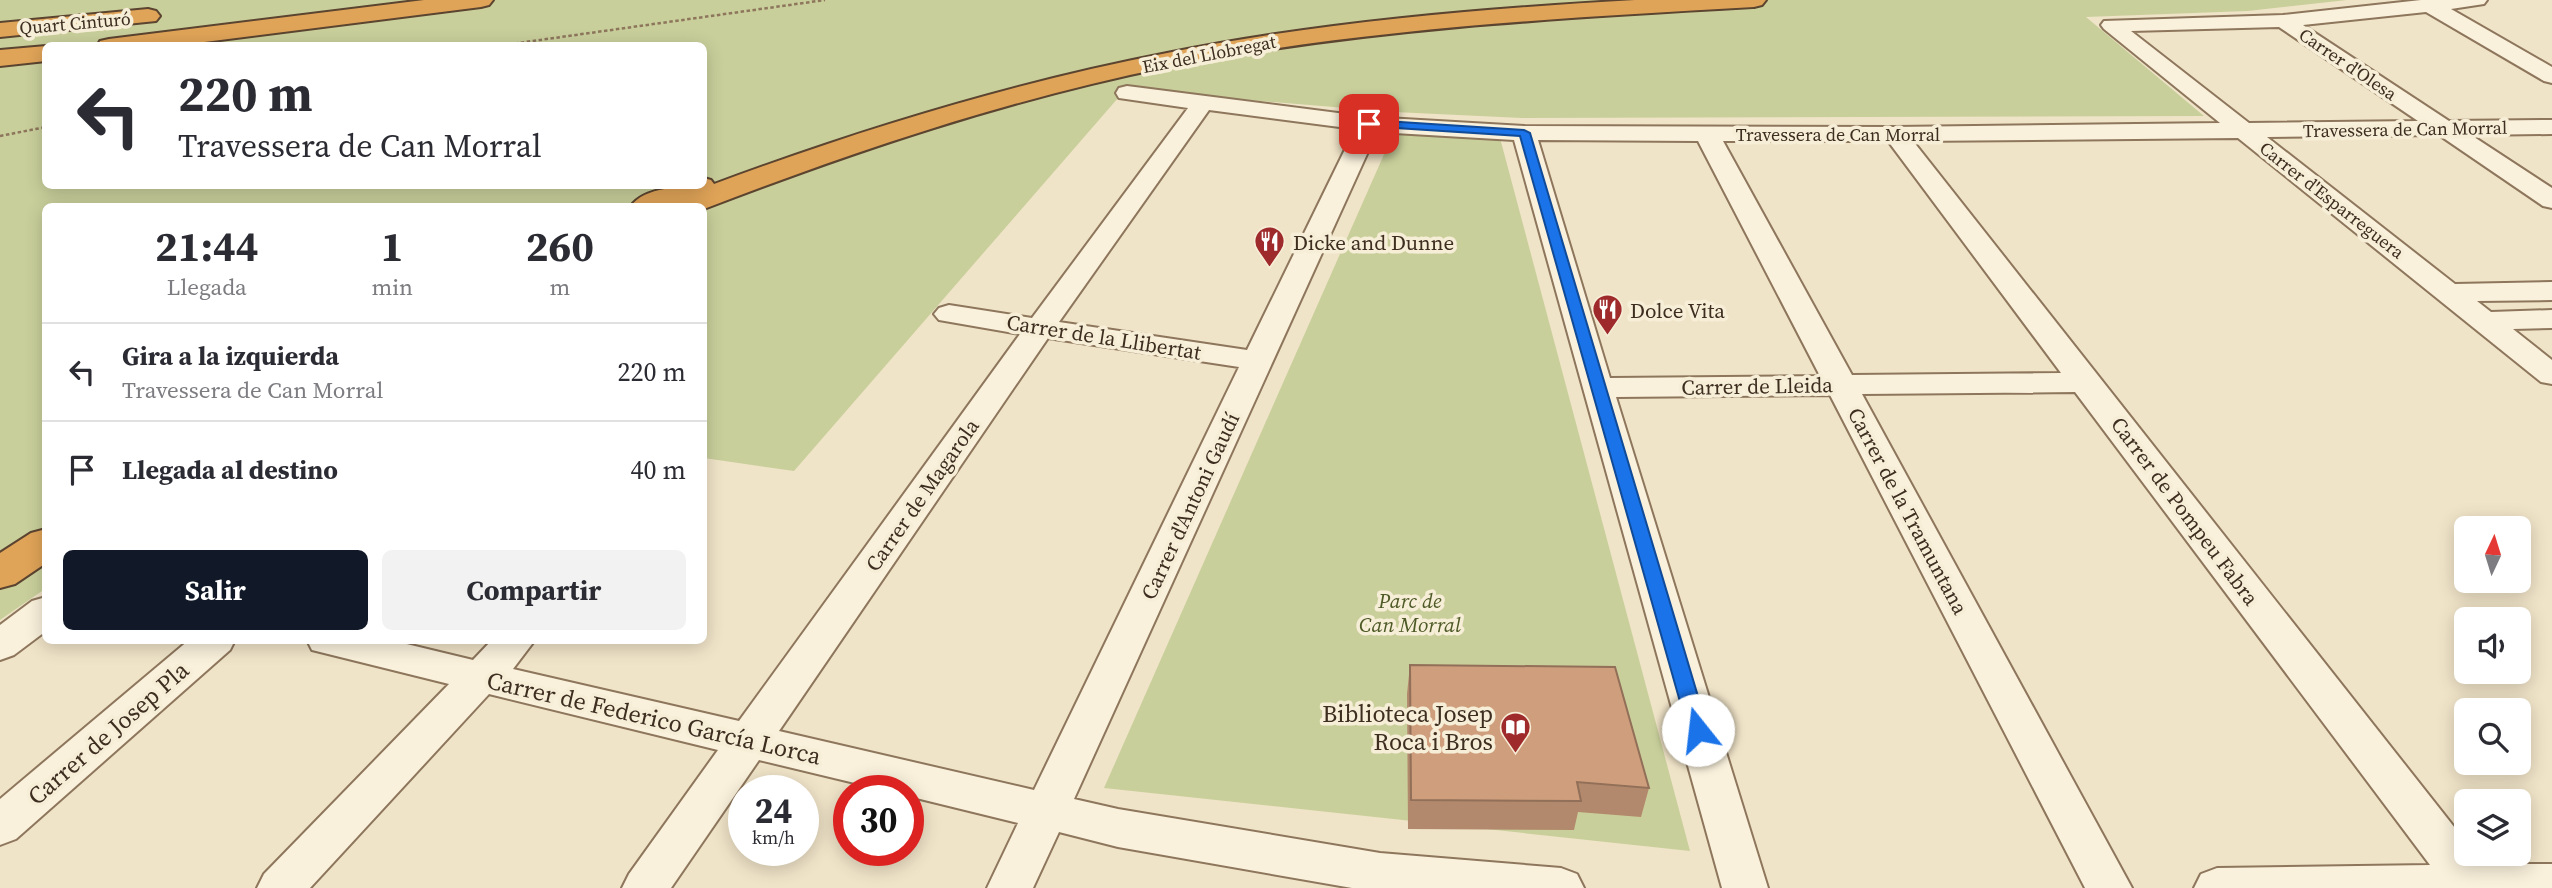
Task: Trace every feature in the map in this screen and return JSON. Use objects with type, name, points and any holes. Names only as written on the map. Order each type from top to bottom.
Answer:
[{"type":"highway","points":[[215,10],[318,0]]},
{"type":"highway","name":"Quart Cinturó","points":[[141,42],[481,0]]},
{"type":"highway","name":"Eix del Llobregat","points":[[707,183],[819,143],[992,93],[1166,53],[1246,39],[1414,18],[1637,0]]},
{"type":"highway","name":"Eix del Llobregat","points":[[692,203],[817,156],[969,108],[1086,79],[1237,47],[1455,20],[1754,0]]},
{"type":"highway","name":"Quart Cinturó","points":[[0,30],[173,14]]},
{"type":"highway","name":"Quart Cinturó","points":[[0,58],[42,53]]},
{"type":"highway","name":"Eix del Llobregat","points":[[654,203],[691,189]]},
{"type":"highway","points":[[0,550],[42,526]]},
{"type":"highway","points":[[0,573],[42,546]]},
{"type":"street","points":[[2283,21],[2432,7],[2477,0]]},
{"type":"street","points":[[2432,7],[2552,76]]},
{"type":"street","name":"Carrer d'Esparreguera","points":[[2283,21],[2111,25],[2552,375]]},
{"type":"street","name":"Carrer d'Olesa","points":[[2283,21],[2552,200]]},
{"type":"street","name":"Travessera de Can Morral","points":[[1127,93],[1369,124],[1524,133],[1895,134],[2552,127]]},
{"type":"street","name":"Carrer de Magarola","points":[[645,888],[1041,326],[1203,103]]},
{"type":"street","name":"Carrer d'Antoni Gaudí","points":[[1010,888],[1369,124]]},
{"type":"street","points":[[1524,133],[1745,888]]},
{"type":"street","name":"Carrer de la Tramuntana","points":[[1707,134],[2109,888]]},
{"type":"street","name":"Carrer de Pompeu Fabra","points":[[1895,134],[2473,886]]},
{"type":"street","points":[[2449,293],[2552,291]]},
{"type":"street","name":"Carrer de la Llibertat","points":[[949,314],[1258,361]]},
{"type":"street","points":[[2485,321],[2552,319]]},
{"type":"street","name":"Carrer de Lleida","points":[[1597,388],[2086,382]]},
{"type":"street","points":[[0,645],[42,614]]},
{"type":"street","name":"Carrer de Josep Pla","points":[[0,827],[211,644]]},
{"type":"street","name":"Carrer de Federico García Lorca","points":[[343,644],[1118,828],[1380,873],[1561,888]]},
{"type":"street","points":[[280,888],[512,644]]},
{"type":"street","points":[[2217,888],[2552,884]]},
{"type":"path","points":[[526,42],[825,0]]},
{"type":"path","points":[[0,136],[42,128]]},
{"type":"green space","points":[[0,0],[2347,0],[2248,11],[2086,17],[2204,116],[1522,118],[1394,112],[1125,90],[794,471],[707,458],[707,203],[42,203],[42,591],[0,620]]},
{"type":"green space","name":"Parc de Can Morral","points":[[1393,134],[1500,138],[1690,851],[1104,788]]},
{"type":"building","name":"Biblioteca Josep Roca i Bros","points":[[1410,665],[1615,667],[1649,788],[1577,782],[1581,801],[1411,800]]},
{"type":"place","name":"Dicke and Dunne","points":[[1270,269]]},
{"type":"place","name":"Dolce Vita","points":[[1607,337]]},
{"type":"place","name":"Biblioteca Josep Roca i Bros","points":[[1516,754]]},
{"type":"route","points":[[1369,124],[1524,133],[1698,730]]}]
